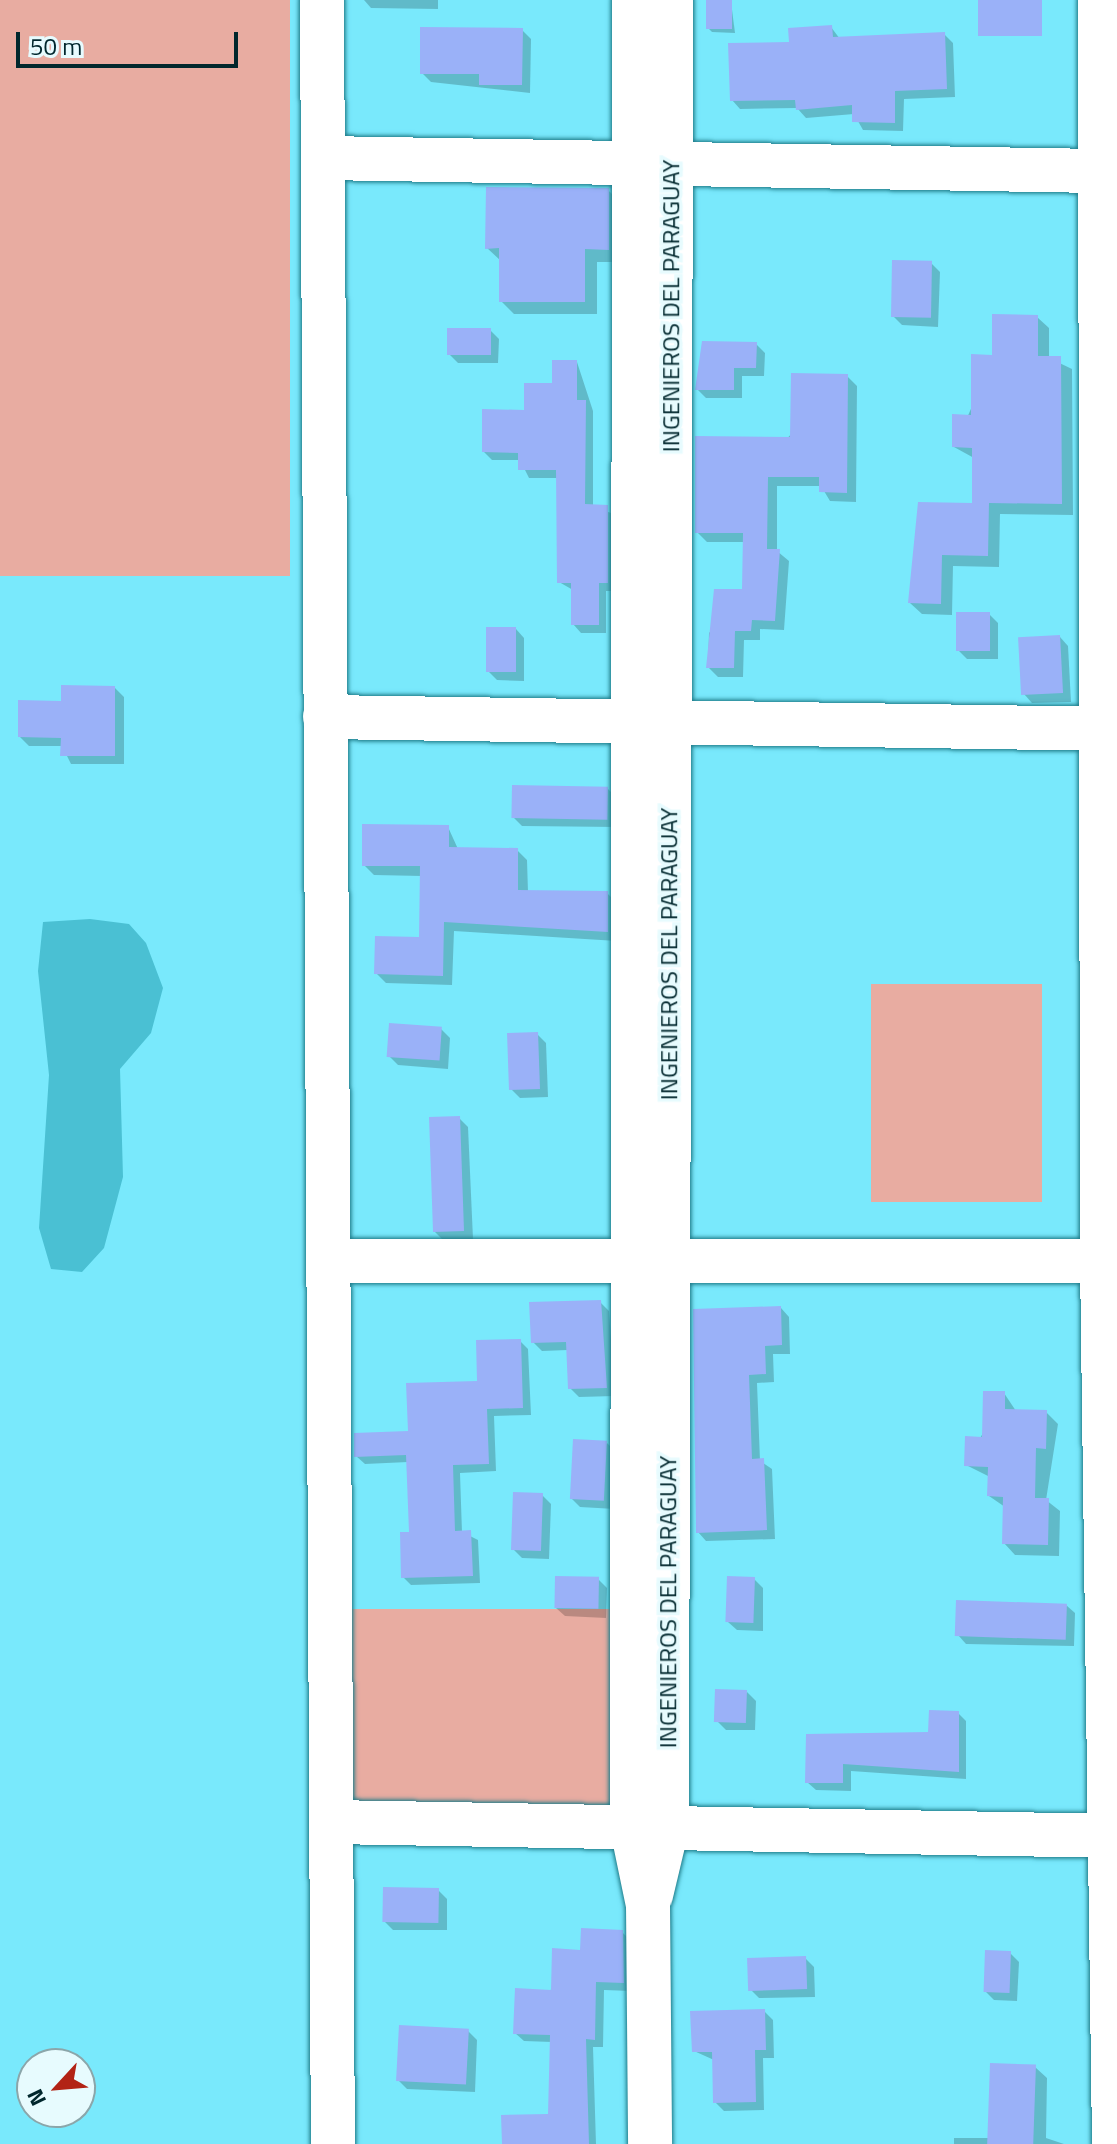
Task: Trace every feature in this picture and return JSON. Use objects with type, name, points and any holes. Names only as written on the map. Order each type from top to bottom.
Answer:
[{"type":"street","points":[[322,0],[333,2144]]},
{"type":"street","name":"INGENIEROS DEL PARAGUAY","points":[[634,0],[653,164]]},
{"type":"street","name":"INGENIEROS DEL PARAGUAY","points":[[650,2144],[653,164],[671,0]]},
{"type":"street","points":[[1100,0],[1109,729],[1114,2144]]},
{"type":"street","points":[[323,158],[1100,171]]},
{"type":"street","points":[[325,717],[1109,729]]},
{"type":"street","points":[[328,1261],[1109,1261]]},
{"type":"street","points":[[331,1822],[1113,1836]]},
{"type":"shaded area","points":[[0,0],[290,0],[290,576],[0,576]]},
{"type":"shaded area","points":[[871,984],[1042,984],[1042,1202],[871,1202]]},
{"type":"shaded area","points":[[348,1609],[611,1609],[611,1805],[348,1805]]},
{"type":"water","points":[[90,919],[129,924],[146,943],[163,988],[151,1033],[120,1069],[123,1177],[104,1248],[82,1272],[51,1269],[39,1228],[49,1075],[38,971],[43,922]]},
{"type":"building","points":[[706,0],[732,0],[732,29],[706,29]]},
{"type":"building","points":[[978,0],[1042,0],[1042,36],[978,36]]},
{"type":"building","points":[[832,25],[833,37],[945,32],[947,89],[895,91],[895,123],[852,122],[852,105],[796,110],[795,100],[730,101],[728,43],[789,42],[788,28]]},
{"type":"building","points":[[420,27],[523,28],[522,85],[479,85],[479,74],[420,74]]},
{"type":"building","points":[[486,187],[609,188],[609,250],[585,249],[585,302],[499,302],[499,248],[485,249]]},
{"type":"building","points":[[892,260],[932,261],[931,318],[891,317]]},
{"type":"building","points":[[992,314],[1038,315],[1038,356],[1061,356],[1062,504],[989,503],[988,556],[942,555],[941,604],[908,603],[918,502],[972,503],[972,448],[952,447],[952,414],[971,415],[971,354],[992,355]]},
{"type":"building","points":[[447,328],[491,328],[491,355],[447,355]]},
{"type":"building","points":[[702,341],[757,342],[756,368],[734,368],[734,390],[695,390]]},
{"type":"building","points":[[552,360],[577,360],[577,400],[586,400],[585,504],[608,505],[608,583],[599,583],[599,625],[571,625],[571,583],[557,583],[556,470],[518,470],[518,453],[482,452],[482,409],[524,410],[524,383],[552,383]]},
{"type":"building","points":[[791,373],[848,374],[847,493],[819,492],[819,477],[768,477],[767,549],[780,549],[775,621],[752,620],[751,631],[735,631],[734,668],[706,668],[714,589],[742,589],[743,533],[695,533],[695,436],[790,437]]},
{"type":"building","points":[[956,612],[990,612],[990,651],[956,651]]},
{"type":"building","points":[[486,627],[516,627],[516,672],[486,672]]},
{"type":"building","points":[[1060,635],[1063,693],[1021,695],[1018,637]]},
{"type":"building","points":[[61,685],[115,686],[115,756],[60,756],[61,738],[18,737],[18,700],[61,701]]},
{"type":"building","points":[[512,785],[608,787],[607,820],[511,818]]},
{"type":"building","points":[[362,824],[449,825],[449,847],[518,848],[518,890],[608,891],[608,932],[444,922],[443,976],[374,974],[375,936],[419,937],[420,866],[362,866]]},
{"type":"building","points":[[389,1023],[442,1027],[439,1061],[387,1057]]},
{"type":"building","points":[[538,1032],[540,1089],[509,1090],[507,1033]]},
{"type":"building","points":[[460,1116],[464,1231],[433,1232],[429,1117]]},
{"type":"building","points":[[601,1300],[607,1388],[568,1389],[566,1342],[531,1343],[529,1302]]},
{"type":"building","points":[[781,1306],[782,1345],[765,1346],[766,1374],[749,1375],[752,1459],[764,1458],[767,1530],[696,1533],[693,1309]]},
{"type":"building","points":[[521,1339],[523,1408],[487,1409],[489,1464],[453,1465],[455,1531],[471,1530],[473,1576],[401,1578],[400,1532],[409,1532],[406,1455],[354,1457],[354,1433],[408,1431],[406,1383],[477,1381],[476,1340]]},
{"type":"building","points":[[983,1391],[1005,1391],[1005,1409],[1047,1410],[1046,1449],[1036,1448],[1035,1498],[1049,1498],[1048,1545],[1002,1544],[1003,1497],[987,1496],[988,1467],[964,1466],[965,1436],[982,1437]]},
{"type":"building","points":[[573,1439],[607,1441],[604,1501],[570,1499]]},
{"type":"building","points":[[513,1492],[543,1493],[541,1551],[511,1550]]},
{"type":"building","points":[[555,1576],[599,1577],[598,1609],[554,1608]]},
{"type":"building","points":[[727,1576],[755,1577],[753,1623],[725,1622]]},
{"type":"building","points":[[956,1600],[1067,1604],[1066,1640],[955,1636]]},
{"type":"building","points":[[715,1689],[747,1690],[746,1723],[714,1722]]},
{"type":"building","points":[[929,1710],[959,1711],[959,1772],[843,1764],[843,1783],[805,1783],[806,1734],[928,1732]]},
{"type":"building","points":[[383,1887],[439,1888],[438,1923],[382,1922]]},
{"type":"building","points":[[581,1928],[623,1930],[624,1983],[596,1982],[595,2040],[586,2039],[589,2144],[502,2144],[501,2115],[548,2114],[550,2035],[513,2034],[515,1988],[551,1990],[552,1948],[580,1950]]},
{"type":"building","points":[[985,1950],[1011,1951],[1010,1993],[984,1992]]},
{"type":"building","points":[[806,1956],[807,1989],[748,1991],[747,1958]]},
{"type":"building","points":[[765,2009],[766,2050],[755,2050],[756,2102],[713,2103],[712,2052],[692,2052],[690,2011]]},
{"type":"building","points":[[399,2025],[469,2029],[466,2085],[396,2081]]},
{"type":"building","points":[[990,2063],[1036,2065],[1033,2144],[987,2144]]}]
